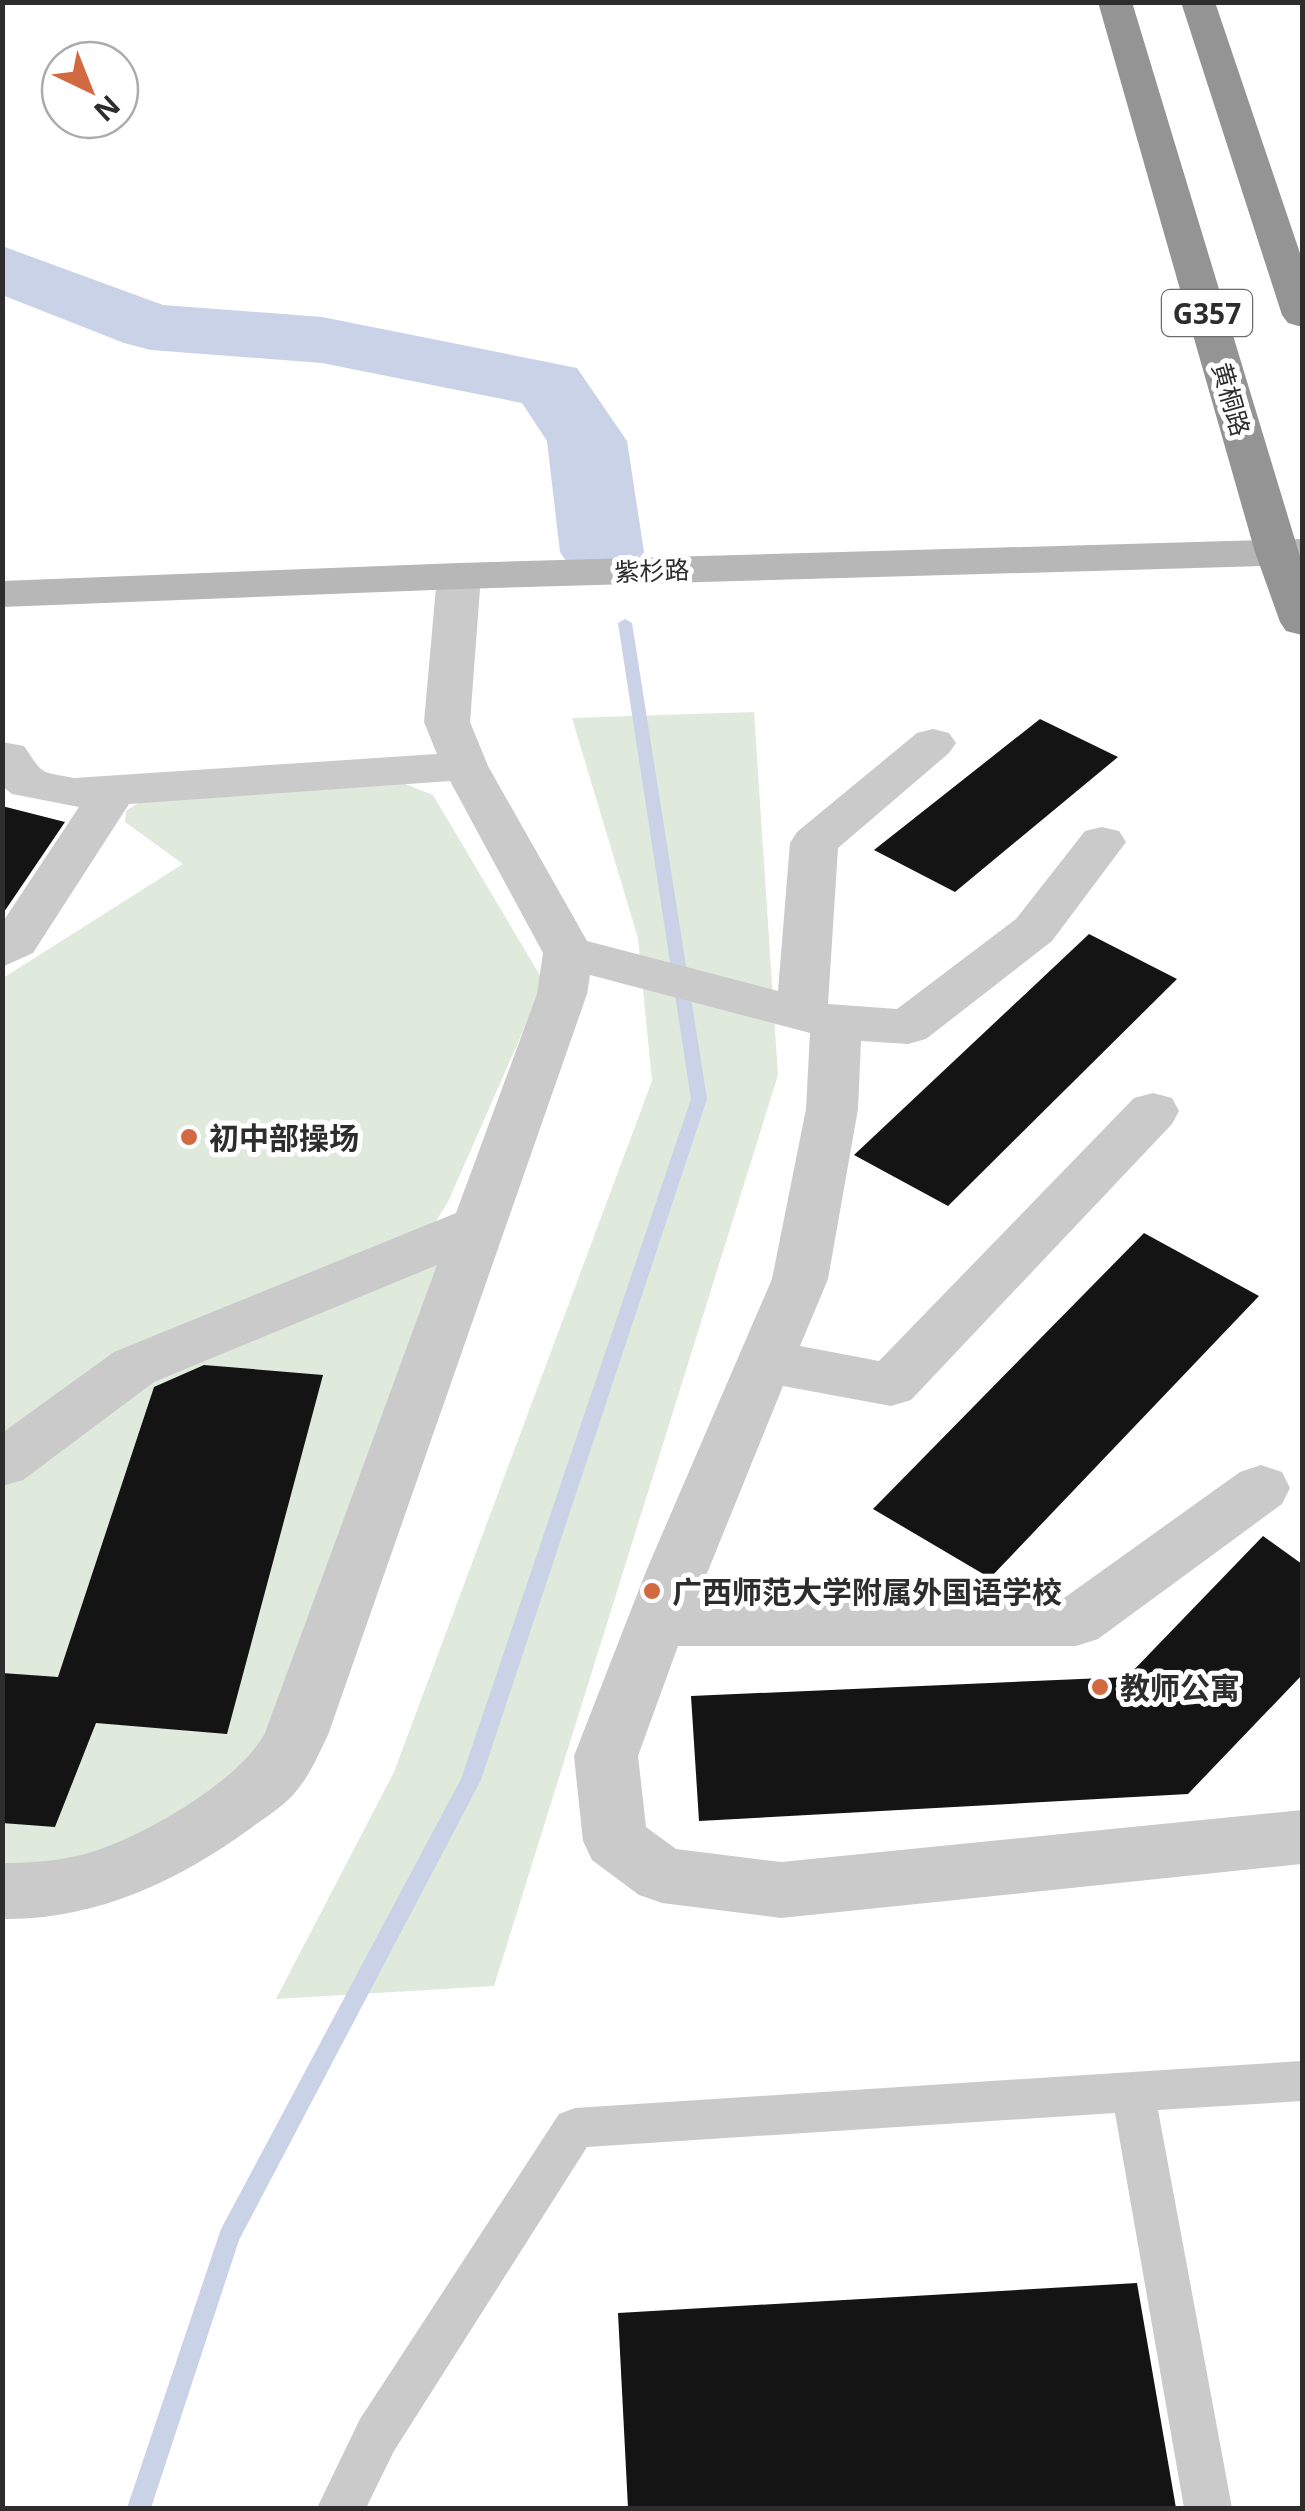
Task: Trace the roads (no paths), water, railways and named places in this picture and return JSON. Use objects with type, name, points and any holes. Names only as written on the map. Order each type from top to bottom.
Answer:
[{"type":"highway","name":"G357","points":[[1198,2],[1302,315]]},
{"type":"highway","name":"黄桐路","points":[[1115,4],[1290,552],[1302,622]]},
{"type":"main road","name":"紫杉路","points":[[2,594],[459,576],[1290,552]]},
{"type":"street","points":[[2,1891],[20,1893],[88,1880],[152,1858],[221,1815],[273,1774],[296,1735],[562,994],[568,953],[466,766],[447,722],[459,576]]},
{"type":"street","points":[[934,743],[814,843],[798,1012],[832,1108],[800,1279],[657,1622],[606,1756],[614,1841],[662,1875],[781,1890],[1302,1837]]},
{"type":"street","points":[[2,756],[8,756],[9,768],[30,784],[74,794],[466,766]]},
{"type":"street","points":[[2,951],[15,942],[114,790]]},
{"type":"street","points":[[568,953],[798,1012],[908,1027],[1034,930],[1102,842]]},
{"type":"street","points":[[765,1361],[891,1385],[1153,1111]]},
{"type":"street","points":[[2,1464],[134,1366],[478,1226]]},
{"type":"street","points":[[657,1622],[1076,1622],[1261,1488]]},
{"type":"lane","points":[[341,2508],[377,2435],[575,2128],[1302,2081]]},
{"type":"lane","points":[[1133,2092],[1208,2508]]},
{"type":"waterway","points":[[2,268],[151,327],[322,340],[549,385],[587,441],[602,552]]},
{"type":"waterway","points":[[139,2508],[229,2237],[471,1780],[699,1099],[625,623]]},
{"type":"place","name":"初中部操场","points":[[189,1137]]},
{"type":"place","name":"广西师范大学附属外国语学校","points":[[652,1591]]},
{"type":"place","name":"教师公寓","points":[[1100,1687]]}]
